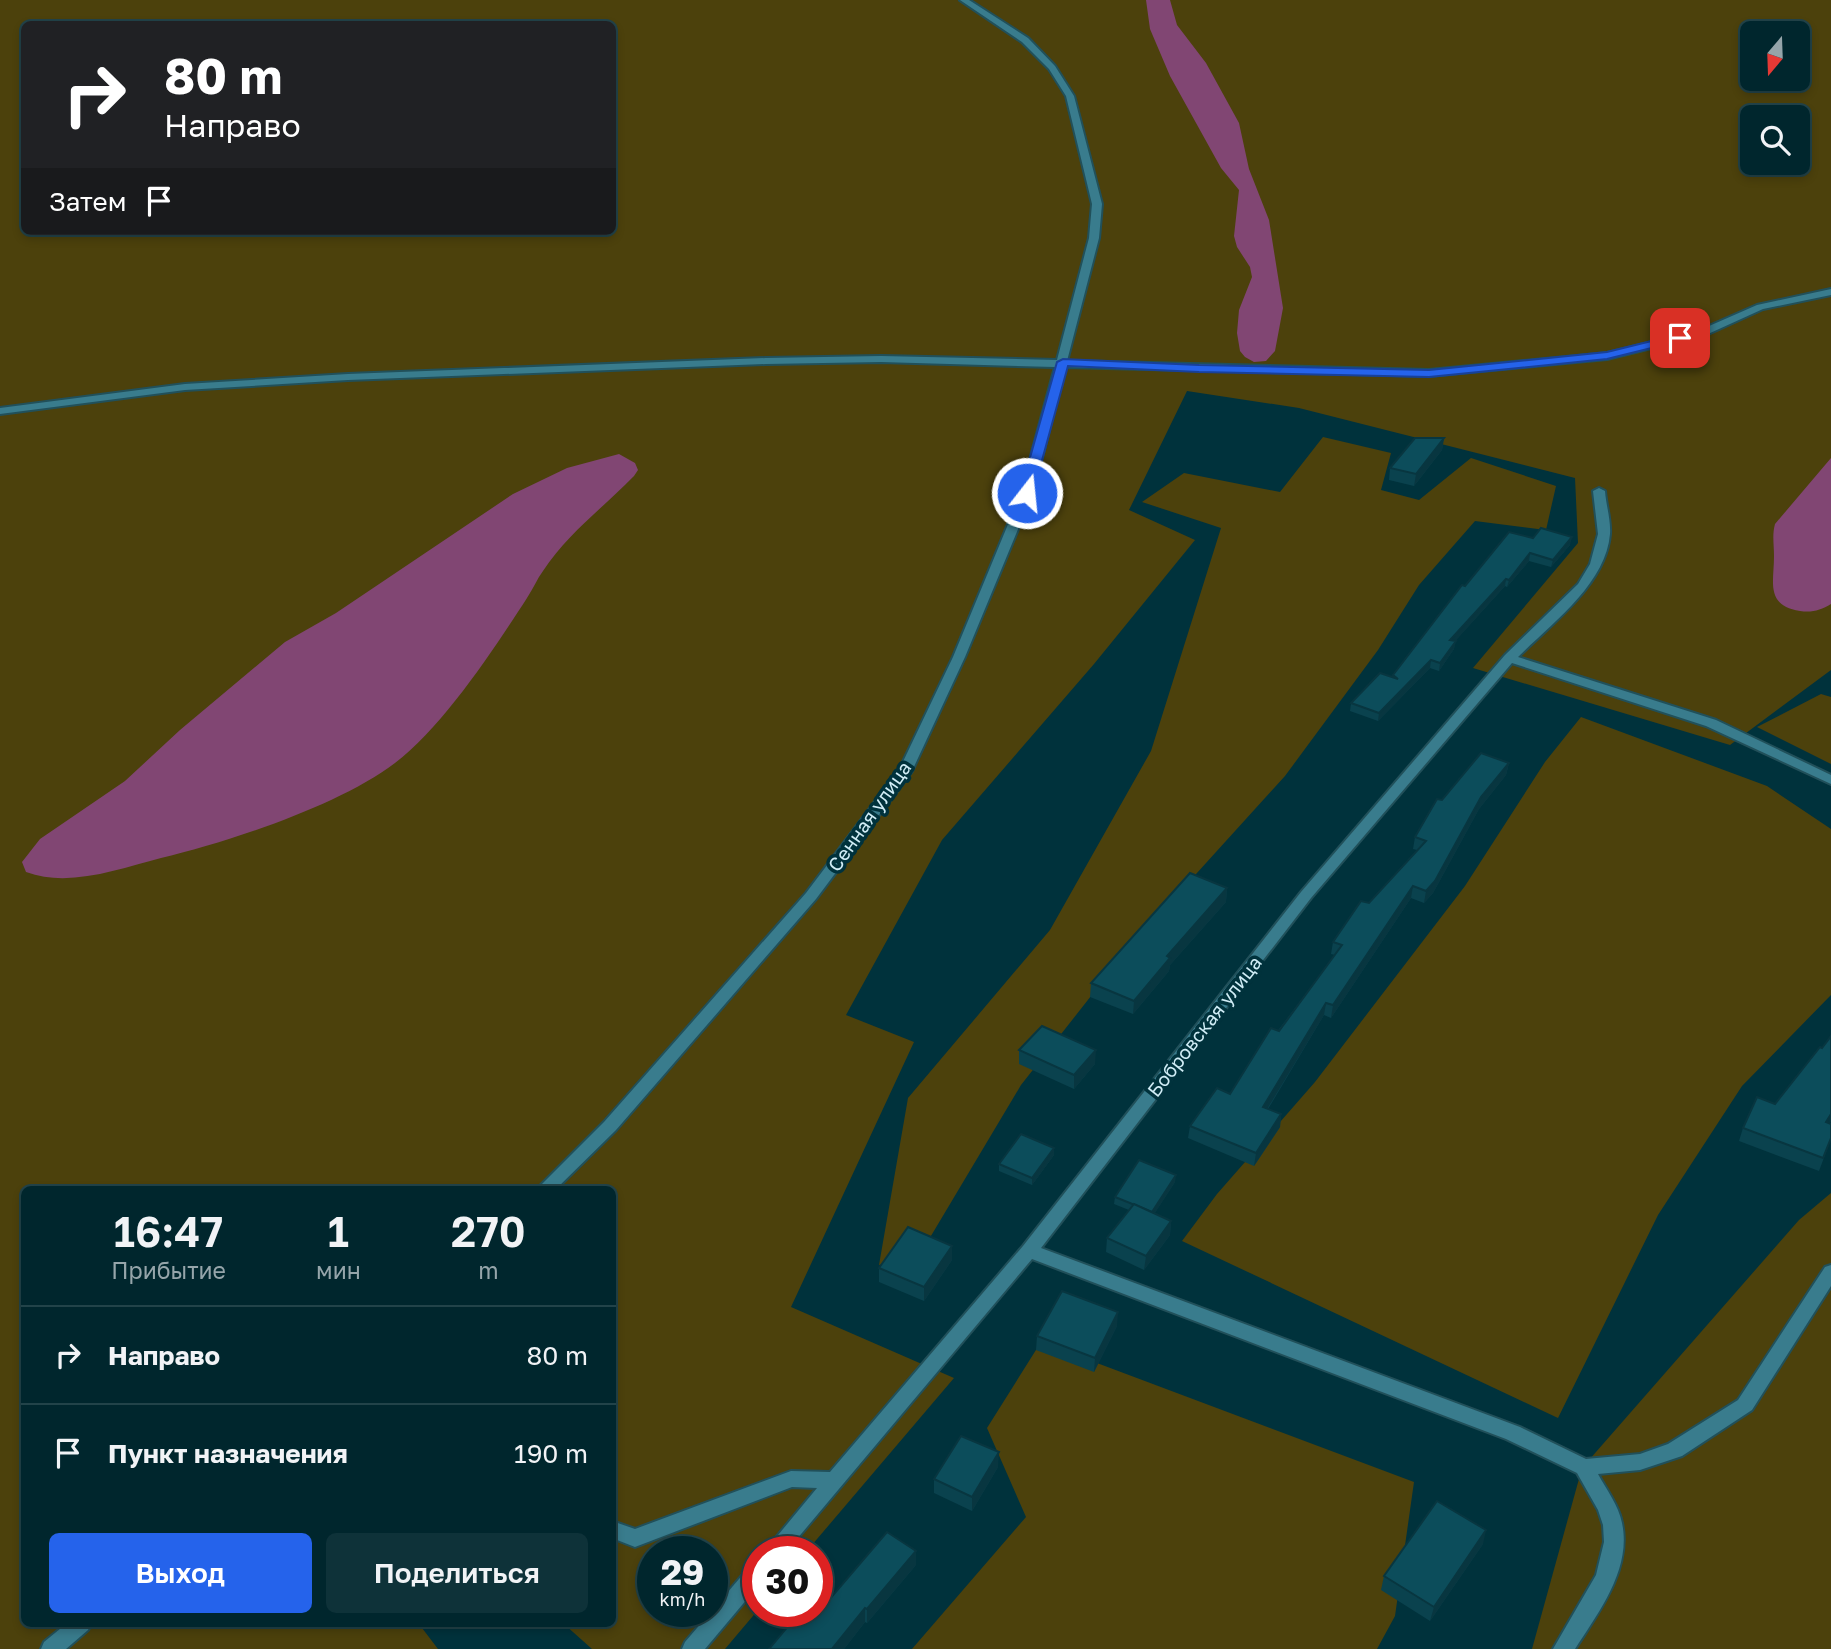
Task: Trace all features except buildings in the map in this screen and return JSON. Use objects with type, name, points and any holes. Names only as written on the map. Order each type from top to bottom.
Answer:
[{"type":"street","name":"Сенная улица","points":[[548,1186],[610,1126],[811,897],[905,771],[959,657],[1027,493],[1094,238],[1097,204],[1070,96],[1052,68],[1025,40],[964,0]]},
{"type":"street","points":[[0,411],[185,387],[348,377],[779,360],[1063,362],[1199,369],[1429,373],[1607,356],[1704,332],[1760,307],[1831,292]]},
{"type":"street","name":"Бобровская улица","points":[[788,1536],[1029,1251],[1306,895],[1509,658],[1583,586],[1595,564],[1604,534],[1599,491]]},
{"type":"street","points":[[1509,658],[1711,723],[1831,780]]},
{"type":"street","points":[[1029,1251],[1513,1433],[1584,1467],[1640,1462],[1675,1450],[1745,1405],[1831,1272]]},
{"type":"street","points":[[1563,1649],[1593,1603],[1611,1563],[1613,1524],[1584,1467]]},
{"type":"street","points":[[616,1531],[635,1538],[791,1479],[835,1480]]},
{"type":"street","points":[[692,1649],[742,1590]]},
{"type":"street","points":[[51,1649],[77,1627]]},
{"type":"shaded area","points":[[0,0],[1831,0],[1831,670],[1730,745],[1473,668],[1578,543],[1575,478],[1299,408],[1187,391],[1129,510],[1195,540],[1094,664],[942,840],[846,1015],[914,1042],[791,1307],[954,1378],[820,1536],[742,1536],[744,1627],[725,1649],[592,1649],[567,1627],[616,1627],[616,1186],[21,1186],[21,1627],[421,1627],[438,1649],[0,1649]]},
{"type":"shaded area","points":[[1146,0],[1170,0],[1177,25],[1206,63],[1239,123],[1249,169],[1269,220],[1283,308],[1275,351],[1266,361],[1254,362],[1245,357],[1240,351],[1237,333],[1239,310],[1252,277],[1250,267],[1237,247],[1234,236],[1239,190],[1221,168],[1170,76],[1150,29]]},
{"type":"shaded area","points":[[1323,437],[1391,453],[1381,490],[1419,500],[1471,458],[1556,486],[1546,530],[1475,521],[1419,585],[1378,650],[1285,776],[1128,949],[1021,1085],[919,1256],[879,1265],[908,1098],[1050,930],[1151,751],[1221,528],[1142,502],[1184,473],[1280,492]]},
{"type":"shaded area","points":[[619,454],[635,463],[638,470],[634,476],[553,557],[467,686],[431,729],[395,763],[345,793],[315,807],[219,842],[76,878],[26,872],[22,862],[40,839],[125,781],[180,730],[285,642],[336,613],[513,494],[567,468]]},
{"type":"shaded area","points":[[1831,458],[1831,604],[1809,612],[1800,611],[1781,604],[1776,598],[1773,584],[1774,528]]},
{"type":"shaded area","points":[[1821,694],[1831,697],[1831,764],[1757,727]]},
{"type":"shaded area","points":[[1581,717],[1767,786],[1831,829],[1831,995],[1742,1086],[1658,1215],[1558,1418],[1182,1241],[1217,1194],[1315,1082],[1465,886],[1545,762]]},
{"type":"shaded area","points":[[1831,1193],[1831,1649],[1532,1649],[1582,1468],[1799,1220]]},
{"type":"shaded area","points":[[1041,1342],[1414,1482],[1395,1616],[1377,1649],[912,1649],[1026,1517],[987,1428]]},
{"type":"route","points":[[1027,493],[1063,362],[1199,369],[1429,373],[1607,356],[1680,338]]}]
